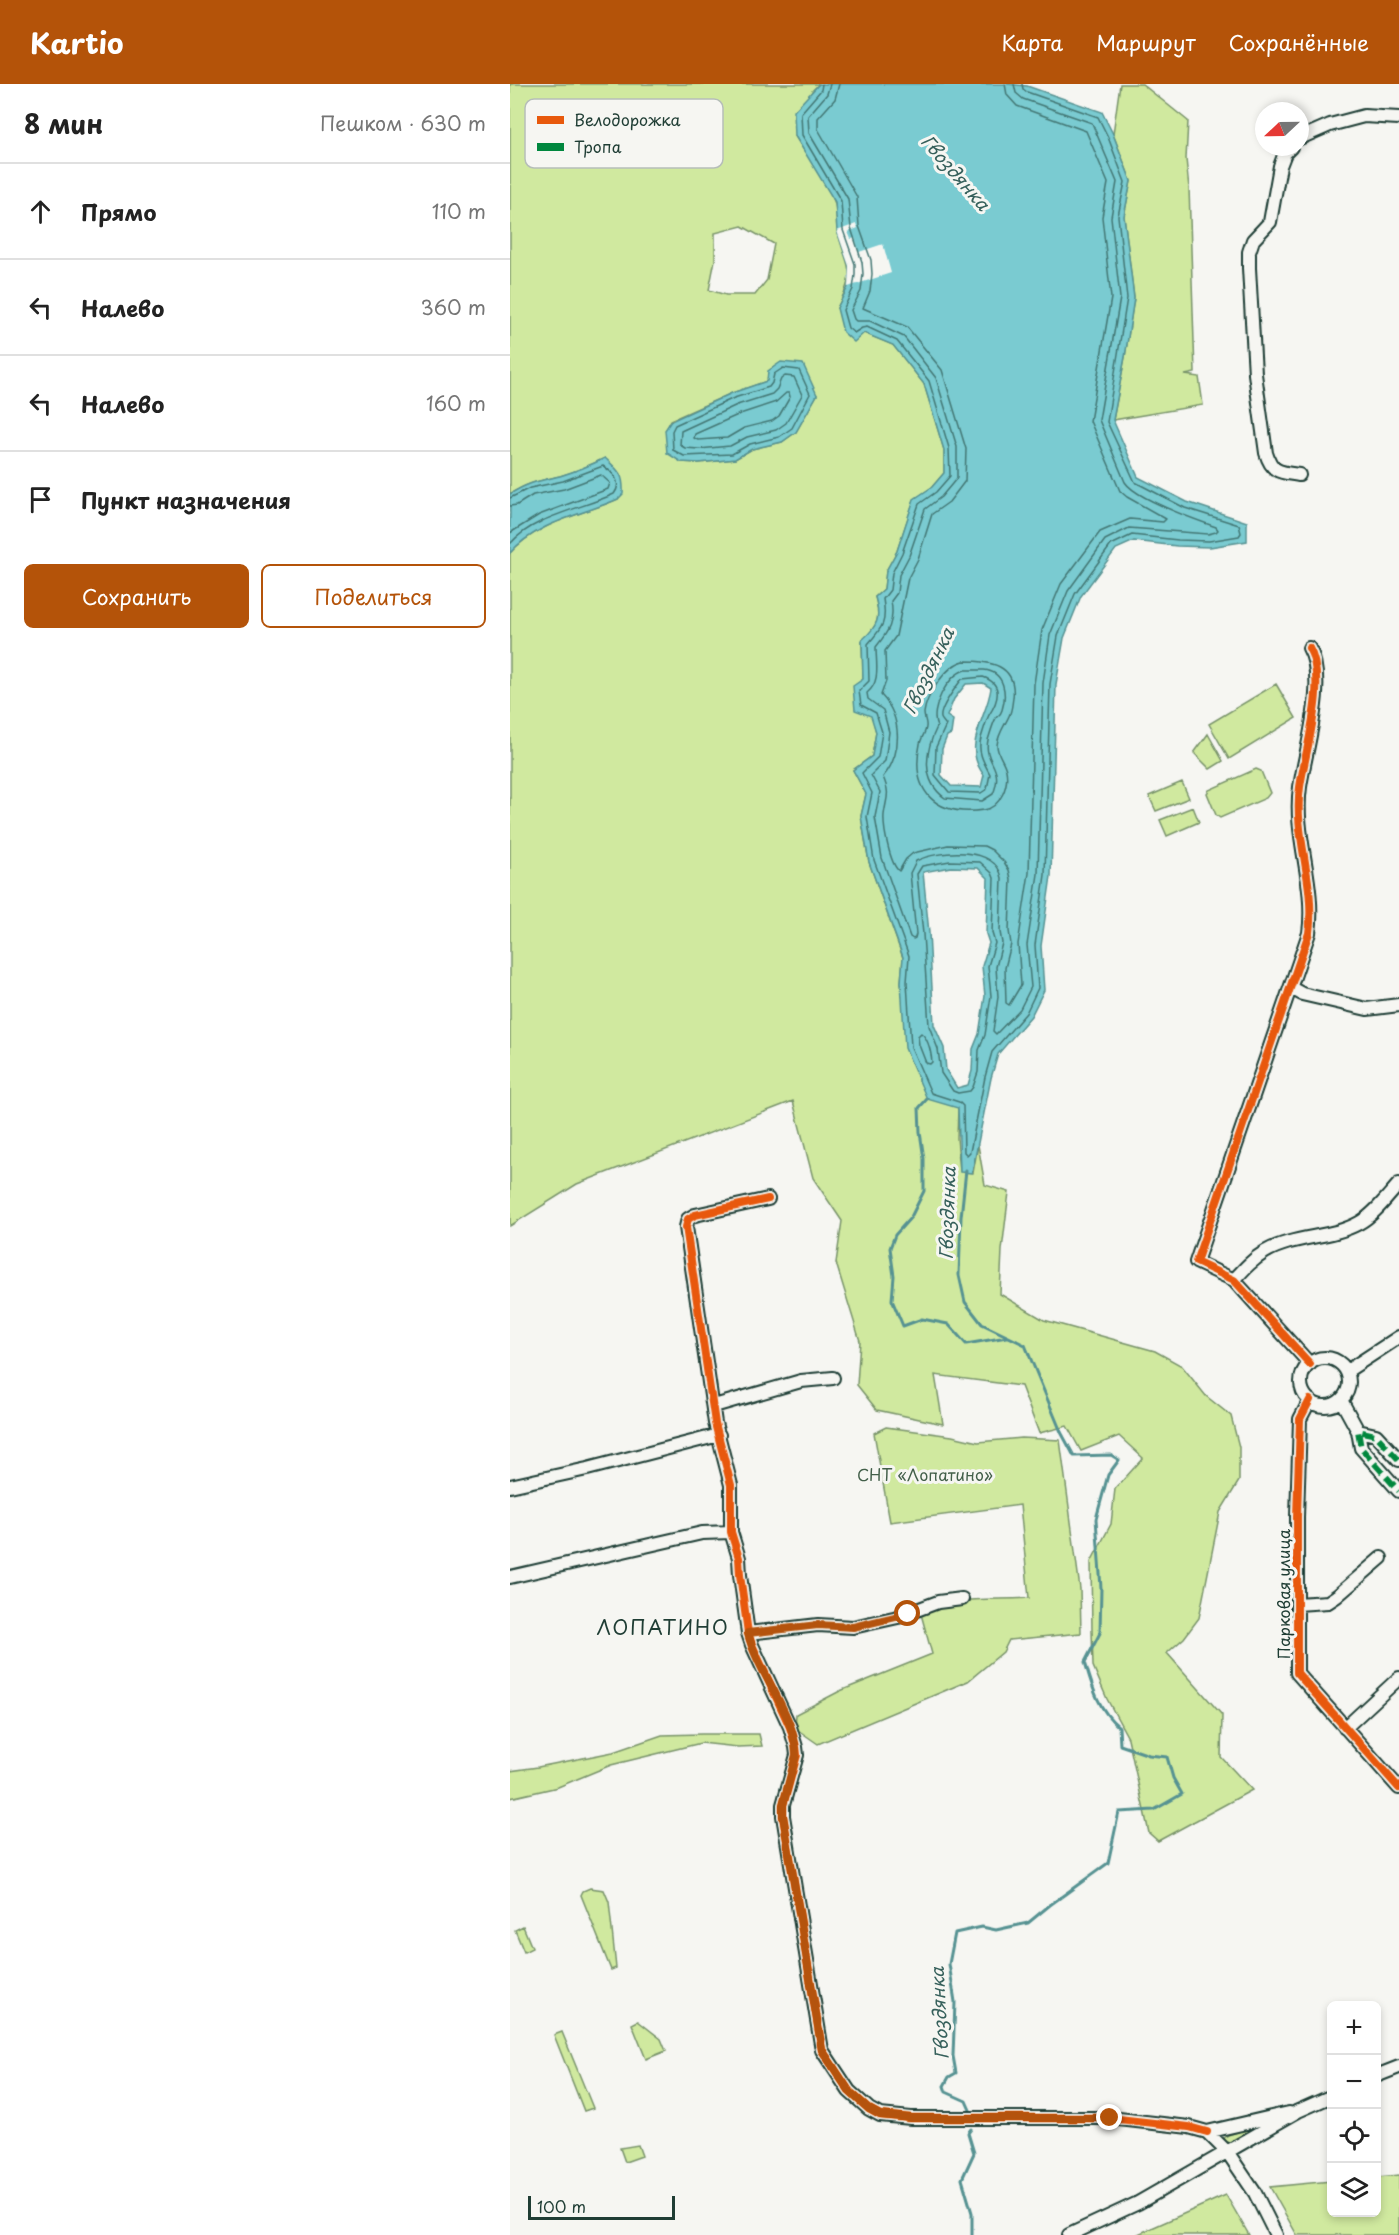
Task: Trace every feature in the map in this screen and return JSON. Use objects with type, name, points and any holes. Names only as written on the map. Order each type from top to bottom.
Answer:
[{"type":"street","points":[[1309,134],[1330,125],[1364,116],[1399,118]]},
{"type":"street","points":[[1284,156],[1270,222],[1253,240],[1249,252],[1249,268],[1255,374],[1268,462],[1275,471],[1299,475]]},
{"type":"street","points":[[1309,648],[1314,656],[1316,688],[1311,730],[1299,789],[1299,812],[1311,894],[1309,936],[1196,1262],[1234,1280],[1310,1364]]},
{"type":"street","points":[[1291,988],[1302,994],[1367,1010],[1399,1005]]},
{"type":"street","points":[[1234,1280],[1248,1264],[1266,1251],[1283,1244],[1338,1231],[1360,1222],[1399,1184]]},
{"type":"street","points":[[768,1198],[695,1215],[688,1219],[686,1227],[715,1423],[731,1485],[731,1532],[739,1558],[748,1633],[790,1727],[796,1747],[783,1805],[783,1816],[822,2050],[849,2091],[869,2109],[880,2115],[956,2119],[1110,2118],[1189,2127],[1207,2132],[1228,2153],[1255,2193],[1276,2235]]},
{"type":"street","points":[[1347,1371],[1399,1338]]},
{"type":"street","points":[[1322,1358],[1341,1363],[1347,1371],[1349,1388],[1341,1400],[1331,1406],[1323,1406],[1310,1400],[1301,1387],[1302,1377],[1310,1364],[1322,1358]]},
{"type":"street","points":[[714,1406],[801,1381],[834,1378]]},
{"type":"street","name":"Парковая улица","points":[[1310,1400],[1300,1419],[1297,1673],[1399,1788]]},
{"type":"street","points":[[1341,1400],[1358,1431],[1361,1448],[1399,1491]]},
{"type":"street","points":[[1358,1431],[1377,1435],[1399,1460]]},
{"type":"street","points":[[510,1486],[719,1435]]},
{"type":"street","points":[[510,1576],[702,1533],[731,1532]]},
{"type":"street","points":[[1298,1604],[1328,1602],[1381,1558]]},
{"type":"street","points":[[748,1633],[818,1625],[853,1627],[898,1617],[938,1602],[962,1599]]},
{"type":"street","points":[[1345,1728],[1399,1678]]},
{"type":"street","points":[[1381,2074],[1399,2067]]},
{"type":"street","points":[[1069,2235],[1138,2203],[1298,2111],[1327,2098]]},
{"type":"street","points":[[1207,2132],[1298,2111]]},
{"type":"green space","points":[[510,84],[819,84],[812,91],[795,136],[831,193],[835,205],[837,229],[849,270],[847,285],[837,308],[864,333],[893,345],[924,384],[944,450],[944,473],[932,487],[914,500],[897,551],[886,571],[884,589],[875,597],[878,611],[877,621],[872,631],[862,641],[863,679],[876,732],[872,756],[853,770],[866,794],[861,816],[869,862],[903,958],[901,982],[904,1011],[958,1108],[957,1138],[960,1171],[973,1173],[978,1145],[985,1185],[1009,1192],[1002,1250],[1000,1294],[1044,1320],[1155,1351],[1182,1366],[1206,1396],[1231,1416],[1239,1447],[1239,1481],[1220,1512],[1199,1618],[1184,1638],[1167,1653],[1222,1715],[1221,1757],[1252,1790],[1158,1841],[1149,1833],[1128,1738],[1107,1699],[1093,1666],[1091,1562],[1111,1524],[1115,1489],[1143,1458],[1119,1436],[1081,1451],[1067,1426],[1039,1433],[1021,1386],[935,1375],[943,1424],[877,1410],[857,1385],[860,1341],[836,1263],[842,1221],[813,1178],[793,1101],[577,1184],[510,1226],[510,553],[533,534],[561,520],[618,499],[605,458],[589,466],[529,484],[510,494]],"holes":[[[742,226],[774,244],[767,280],[755,295],[726,295],[709,290],[715,260],[715,233]],[[767,381],[817,395],[796,432],[782,442],[752,449],[735,459],[699,463],[681,462],[666,430],[671,420],[732,393]]]},
{"type":"green space","points":[[1120,84],[1142,84],[1188,121],[1186,159],[1195,373],[1185,375],[1199,377],[1203,405],[1113,420],[1134,298],[1124,216],[1131,181],[1113,134]]},
{"type":"green space","points":[[1276,684],[1296,718],[1229,759],[1209,724]]},
{"type":"green space","points":[[1208,734],[1223,761],[1210,769],[1194,753]]},
{"type":"green space","points":[[1256,769],[1261,771],[1270,793],[1266,798],[1220,818],[1216,815],[1207,793],[1209,790]]},
{"type":"green space","points":[[1182,782],[1189,798],[1156,811],[1149,796]]},
{"type":"green space","points":[[1193,807],[1199,822],[1167,836],[1160,820]]},
{"type":"green space","name":"СНТ «Лопатино»","points":[[886,1427],[978,1442],[1022,1438],[1060,1440],[1080,1589],[1081,1633],[1009,1640],[1003,1652],[968,1681],[818,1744],[795,1728],[796,1714],[840,1691],[932,1654],[921,1614],[945,1603],[1029,1598],[1020,1505],[890,1522],[874,1433]]},
{"type":"green space","points":[[759,1734],[762,1746],[738,1747],[701,1743],[611,1765],[558,1787],[510,1798],[510,1771],[613,1752],[662,1735]]},
{"type":"green space","points":[[590,1888],[604,1890],[609,1902],[616,1968],[611,1970],[581,1895],[583,1891]]},
{"type":"green space","points":[[523,1926],[532,1948],[524,1952],[515,1930]]},
{"type":"green space","points":[[638,2021],[661,2039],[666,2051],[646,2059],[632,2024]]},
{"type":"green space","points":[[562,2032],[593,2108],[584,2111],[554,2035]]},
{"type":"green space","points":[[1272,2121],[1231,2145],[1225,2145],[1223,2139],[1228,2135]]},
{"type":"green space","points":[[638,2145],[642,2156],[625,2162],[620,2148]]},
{"type":"green space","points":[[1399,2175],[1399,2235],[1297,2235],[1270,2187],[1327,2181],[1327,2217],[1381,2217],[1381,2177]]},
{"type":"green space","points":[[1226,2195],[1249,2235],[1136,2235]]},
{"type":"water","points":[[819,84],[1007,84],[1027,86],[1102,112],[1131,181],[1124,216],[1134,298],[1113,420],[1138,477],[1187,502],[1247,522],[1247,541],[1210,547],[1134,541],[1116,549],[1081,596],[1064,638],[1056,684],[1051,876],[1041,946],[1044,990],[1031,1016],[998,1054],[972,1173],[960,1172],[958,1108],[927,1099],[905,1048],[901,982],[903,957],[869,862],[861,816],[866,794],[853,770],[872,756],[876,732],[871,716],[855,710],[853,686],[863,679],[862,640],[877,621],[878,611],[875,597],[884,589],[886,571],[897,551],[914,499],[932,487],[944,473],[944,450],[924,384],[893,345],[864,333],[854,342],[843,332],[837,308],[848,287],[849,266],[837,231],[835,202],[795,136],[794,111]],"holes":[[[983,683],[991,688],[975,743],[978,764],[984,775],[981,787],[951,786],[941,775],[942,749],[947,736],[951,734],[953,720],[947,716],[954,699],[966,684]],[[951,867],[978,868],[988,878],[986,934],[989,943],[982,966],[985,996],[979,1034],[973,1049],[972,1071],[968,1085],[957,1088],[946,1070],[944,1048],[934,1025],[923,872]]]},
{"type":"water","points":[[781,362],[803,364],[817,395],[796,432],[782,442],[752,449],[735,459],[699,463],[681,462],[667,453],[665,430],[671,421],[732,393],[767,381],[768,371]]},
{"type":"water","points":[[605,458],[617,470],[623,482],[623,494],[618,499],[561,520],[533,534],[510,553],[510,494],[529,484],[572,472]]},
{"type":"pier","points":[[856,224],[858,228],[848,232],[851,239],[855,238],[859,252],[883,244],[891,273],[848,287],[849,266],[837,231]]},
{"type":"waterway","points":[[927,1099],[919,1108],[924,1159],[924,1191],[911,1217],[895,1235],[890,1248],[894,1276],[892,1300],[903,1326],[922,1319],[948,1324],[966,1344],[1007,1337]]},
{"type":"waterway","name":"Гвоздянка","points":[[966,1170],[961,1217],[959,1275],[965,1302],[982,1324],[1025,1345],[1061,1432],[1074,1456],[1111,1455],[1119,1460],[1108,1475],[1096,1519],[1101,1588],[1100,1633],[1085,1662],[1093,1689],[1106,1713],[1119,1727],[1120,1745],[1149,1755],[1167,1757],[1173,1778],[1182,1794],[1154,1810],[1119,1812],[1108,1863],[1028,1923],[996,1930],[982,1927],[955,1933],[949,1964],[955,2002],[953,2056],[956,2073],[949,2077],[944,2086],[946,2092],[966,2101],[970,2110]]},
{"type":"waterway","name":"Гвоздянка","points":[[971,2129],[968,2133],[974,2153],[962,2179],[972,2213],[972,2235]]},
{"type":"marked path","points":[[1399,1460],[1376,1435],[1358,1431],[1361,1448],[1399,1491]]},
{"type":"cycle path","points":[[1309,648],[1314,662],[1316,697],[1300,787],[1299,805],[1299,823],[1310,896],[1309,933],[1196,1262],[1234,1280],[1310,1364]]},
{"type":"cycle path","points":[[768,1199],[695,1215],[688,1219],[686,1227],[715,1423],[731,1485],[731,1532],[739,1558],[748,1633],[790,1727],[796,1747],[797,1755],[783,1805],[783,1816],[822,2050],[849,2091],[869,2109],[880,2115],[911,2118],[1110,2118],[1189,2127],[1207,2132]]},
{"type":"cycle path","points":[[1310,1400],[1300,1419],[1297,1517],[1297,1673],[1399,1788]]},
{"type":"district","name":"ЛОПАТИНО","points":[[663,1628]]},
{"type":"route","points":[[908,1614],[853,1627],[838,1628],[818,1625],[748,1633],[783,1710],[796,1747],[792,1774],[783,1805],[783,1816],[822,2050],[849,2091],[869,2109],[880,2115],[956,2119],[1110,2118]]}]
